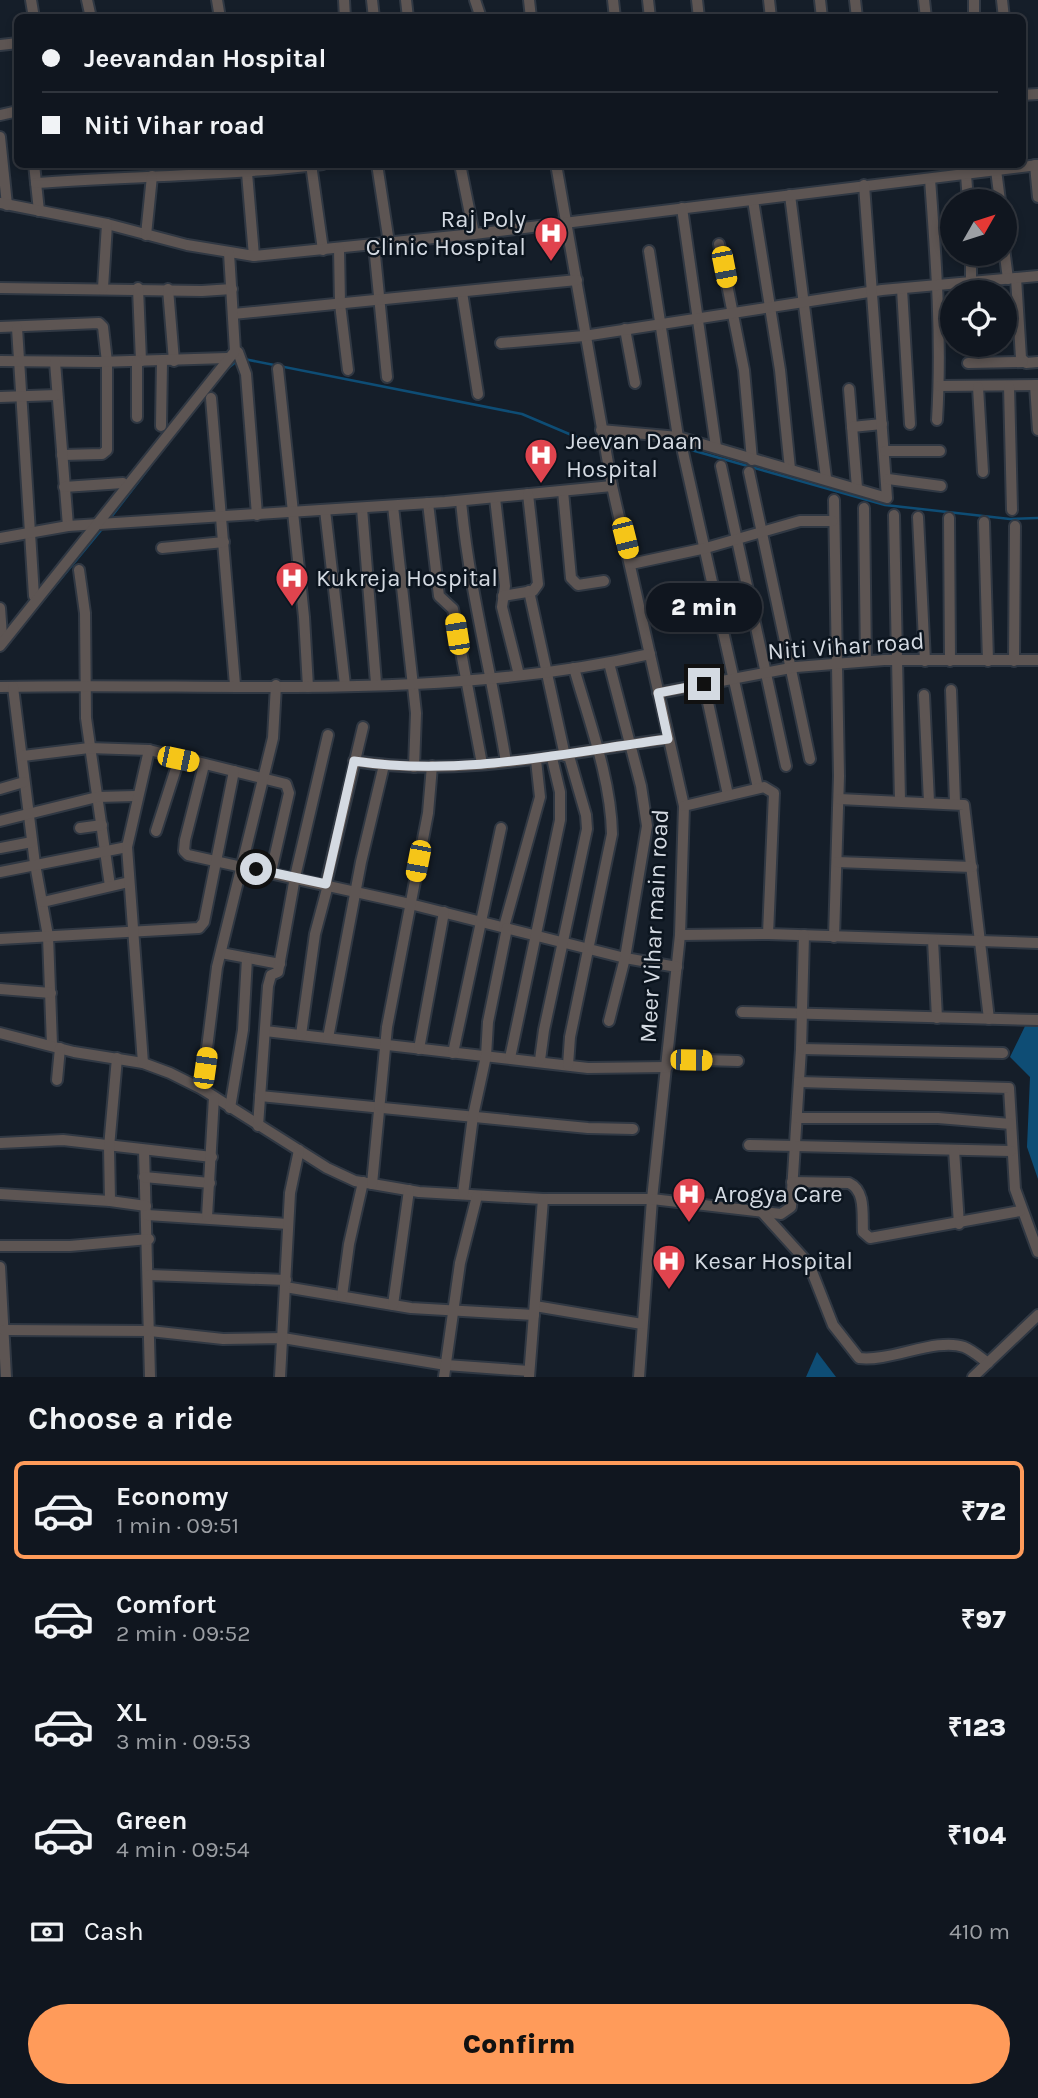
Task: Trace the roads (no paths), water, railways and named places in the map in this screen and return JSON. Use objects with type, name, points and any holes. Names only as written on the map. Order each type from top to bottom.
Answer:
[{"type":"street","points":[[0,137],[3,204],[107,224],[229,253],[254,256],[474,234],[1012,168]]},
{"type":"street","points":[[1036,165],[1038,197]]},
{"type":"street","points":[[34,168],[40,211]]},
{"type":"street","points":[[36,183],[277,168]]},
{"type":"street","points":[[315,168],[323,250]]},
{"type":"street","points":[[378,168],[389,243]]},
{"type":"street","points":[[461,168],[474,234]]},
{"type":"street","name":"Meer Vihar main road","points":[[557,168],[611,486],[631,564],[684,806],[680,935],[652,1199],[639,1377]]},
{"type":"street","points":[[996,170],[998,189]]},
{"type":"street","points":[[239,171],[254,256]]},
{"type":"street","points":[[966,175],[967,189]]},
{"type":"street","points":[[146,235],[152,176]]},
{"type":"street","points":[[930,179],[938,285],[937,420]]},
{"type":"street","points":[[602,435],[678,438],[826,478],[887,498],[888,479],[864,185]]},
{"type":"street","points":[[790,195],[826,478]]},
{"type":"street","points":[[753,200],[780,370],[790,469]]},
{"type":"street","points":[[682,208],[716,447]]},
{"type":"street","points":[[103,288],[107,224]]},
{"type":"street","points":[[719,244],[746,384],[752,460]]},
{"type":"street","points":[[374,245],[377,300],[387,377]]},
{"type":"street","points":[[339,248],[340,304],[348,369]]},
{"type":"street","points":[[649,251],[678,438]]},
{"type":"street","points":[[1,641],[105,523],[227,358],[235,351],[229,253]]},
{"type":"street","points":[[1009,266],[1023,362]]},
{"type":"street","points":[[1003,280],[1038,276]]},
{"type":"street","points":[[233,314],[577,280]]},
{"type":"street","points":[[501,343],[584,336],[732,311],[938,285]]},
{"type":"street","points":[[0,288],[232,289]]},
{"type":"street","points":[[137,417],[138,288]]},
{"type":"street","points":[[161,426],[168,361],[169,289]]},
{"type":"street","points":[[902,289],[910,424]]},
{"type":"street","points":[[462,292],[478,394]]},
{"type":"street","points":[[0,327],[99,323],[103,327],[107,362],[106,453],[62,455]]},
{"type":"street","points":[[16,328],[34,596]]},
{"type":"street","points":[[625,329],[635,383]]},
{"type":"street","points":[[240,357],[257,514]]},
{"type":"street","points":[[0,361],[107,362],[227,358]]},
{"type":"street","points":[[55,362],[68,526]]},
{"type":"street","points":[[968,363],[1038,362]]},
{"type":"street","points":[[278,369],[304,617],[308,687]]},
{"type":"street","points":[[939,386],[1036,385],[1038,430]]},
{"type":"street","points":[[1009,386],[1012,510]]},
{"type":"street","points":[[978,387],[983,472]]},
{"type":"street","points":[[849,389],[857,488]]},
{"type":"street","points":[[0,397],[57,396]]},
{"type":"street","points":[[211,398],[235,685]]},
{"type":"street","points":[[852,427],[882,424]]},
{"type":"street","points":[[885,451],[940,451]]},
{"type":"street","points":[[683,452],[758,788]]},
{"type":"street","points":[[721,466],[768,672],[786,766]]},
{"type":"street","points":[[749,472],[793,667],[810,759]]},
{"type":"street","points":[[888,479],[941,486]]},
{"type":"street","points":[[64,487],[123,482]]},
{"type":"street","points":[[0,538],[68,526],[461,501],[611,486]]},
{"type":"street","points":[[563,491],[571,578],[578,585],[604,581]]},
{"type":"street","points":[[503,596],[529,591],[538,584],[528,494]]},
{"type":"street","points":[[495,498],[505,586],[502,607],[519,675]]},
{"type":"street","points":[[834,500],[839,799],[834,937]]},
{"type":"street","points":[[461,501],[472,595],[493,678],[506,762]]},
{"type":"street","points":[[428,503],[439,596],[453,609],[482,764]]},
{"type":"street","points":[[393,506],[416,721],[414,767]]},
{"type":"street","points":[[362,508],[376,683]]},
{"type":"street","points":[[864,508],[866,661]]},
{"type":"street","points":[[325,510],[345,685]]},
{"type":"street","points":[[894,515],[900,801]]},
{"type":"street","points":[[918,517],[925,661]]},
{"type":"street","points":[[949,518],[950,661]]},
{"type":"street","points":[[631,564],[706,548],[800,521],[833,521]]},
{"type":"street","points":[[984,522],[988,661]]},
{"type":"street","points":[[1014,661],[1015,526]]},
{"type":"street","points":[[162,548],[224,542]]},
{"type":"street","points":[[79,570],[85,612],[85,686],[89,748],[110,886]]},
{"type":"street","points":[[529,591],[546,672],[567,756],[586,815],[587,829],[562,941],[540,1060]]},
{"type":"street","points":[[0,608],[1,641]]},
{"type":"street","points":[[0,687],[308,687],[465,682],[609,663],[650,654]]},
{"type":"street","name":"Niti Vihar road","points":[[658,693],[793,667],[835,663],[1038,660]]},
{"type":"street","points":[[609,663],[648,826],[625,958],[609,1021]]},
{"type":"street","points":[[568,1065],[570,1037],[612,834],[611,815],[597,748],[574,668]]},
{"type":"street","points":[[704,684],[728,795]]},
{"type":"street","points":[[202,1089],[221,953],[273,738],[276,685]]},
{"type":"street","points":[[13,687],[35,864],[48,936],[57,1080]]},
{"type":"street","points":[[951,690],[955,803]]},
{"type":"street","points":[[924,695],[929,802]]},
{"type":"street","points":[[301,1035],[314,934],[362,727]]},
{"type":"street","points":[[258,1126],[269,980],[278,972],[280,964],[295,877],[328,735]]},
{"type":"street","points":[[354,761],[414,767],[482,764],[567,756],[597,748],[668,739]]},
{"type":"street","points":[[23,756],[89,748],[149,750],[286,784],[289,788],[271,872]]},
{"type":"street","points":[[143,1063],[127,847],[136,796],[149,750]]},
{"type":"street","points":[[510,1058],[560,820],[560,792],[552,758]]},
{"type":"street","points":[[156,831],[178,759]]},
{"type":"street","points":[[463,1194],[473,1116],[486,1056],[488,1022],[505,927],[540,797],[537,760]]},
{"type":"street","points":[[204,765],[184,851],[479,920],[625,958],[677,967]]},
{"type":"street","points":[[328,1038],[356,891],[384,765]]},
{"type":"street","points":[[342,1296],[349,1244],[367,1183],[385,1046],[428,813],[432,766]]},
{"type":"street","points":[[0,939],[199,928],[204,922],[234,771]]},
{"type":"street","points":[[0,789],[24,782]]},
{"type":"street","points":[[684,806],[758,788],[770,788],[775,799],[768,934]]},
{"type":"street","points":[[0,821],[97,797],[136,796]]},
{"type":"street","points":[[839,799],[964,805],[982,939],[989,1019]]},
{"type":"street","points":[[80,828],[102,824]]},
{"type":"street","points":[[453,1053],[479,920],[501,828]]},
{"type":"street","points":[[0,848],[32,842]]},
{"type":"street","points":[[0,872],[127,847]]},
{"type":"street","points":[[837,862],[972,867]]},
{"type":"street","points":[[43,902],[129,882]]},
{"type":"street","points":[[419,1049],[443,912]]},
{"type":"street","points":[[680,935],[768,934],[933,940],[982,939],[1038,943]]},
{"type":"street","points":[[0,1032],[56,1047],[143,1063],[202,1089],[327,1168],[367,1183],[477,1196],[652,1199],[762,1212],[787,1212],[791,1207],[796,1146],[804,936]]},
{"type":"street","points":[[933,940],[937,1018]]},
{"type":"street","points":[[221,953],[280,964]]},
{"type":"street","points":[[230,1108],[243,1030],[247,958]]},
{"type":"street","points":[[0,989],[51,993]]},
{"type":"street","points":[[742,1012],[1038,1020]]},
{"type":"street","points":[[265,1031],[568,1065],[738,1061]]},
{"type":"street","points":[[801,1049],[1003,1053]]},
{"type":"street","points":[[110,1201],[109,1147],[117,1058]]},
{"type":"street","points":[[799,1082],[1009,1088],[1011,1151],[1020,1211],[1038,1252]]},
{"type":"street","points":[[260,1096],[588,1128],[633,1129]]},
{"type":"street","points":[[208,1217],[214,1097]]},
{"type":"street","points":[[797,1118],[938,1118],[1011,1124]]},
{"type":"street","points":[[0,1143],[63,1140],[212,1157]]},
{"type":"street","points":[[749,1145],[1011,1151]]},
{"type":"street","points":[[144,1150],[149,1239],[150,1377]]},
{"type":"street","points":[[280,1377],[290,1193],[299,1150]]},
{"type":"street","points":[[954,1150],[959,1224]]},
{"type":"street","points":[[144,1177],[211,1183]]},
{"type":"street","points":[[792,1182],[849,1183],[857,1186],[863,1232],[870,1238],[1020,1211]]},
{"type":"street","points":[[393,1305],[410,1190]]},
{"type":"street","points":[[0,1194],[110,1201],[147,1211],[288,1224]]},
{"type":"street","points":[[445,1371],[460,1263],[477,1196]]},
{"type":"street","points":[[4,1330],[150,1331],[223,1339],[283,1338],[445,1371],[529,1374],[543,1199]]},
{"type":"street","points":[[762,1212],[809,1264],[833,1325],[859,1358],[872,1360],[946,1346],[963,1347],[988,1363]]},
{"type":"street","points":[[0,1246],[70,1245],[149,1239]]},
{"type":"street","points":[[0,1267],[6,1377]]},
{"type":"street","points":[[149,1275],[286,1283],[342,1296],[453,1313],[535,1310],[642,1324]]},
{"type":"street","points":[[973,1377],[1038,1315]]},
{"type":"water","points":[[1026,1024],[1038,1025],[1038,1179],[1027,1147],[1030,1077],[1010,1057]]},
{"type":"water","points":[[817,1352],[836,1377],[806,1377]]},
{"type":"waterway","points":[[244,359],[522,414],[581,439],[601,438]]},
{"type":"waterway","points":[[227,369],[238,360]]},
{"type":"waterway","points":[[608,438],[622,437]]},
{"type":"waterway","points":[[656,440],[885,505],[1010,519],[1038,518]]},
{"type":"waterway","points":[[108,521],[149,468]]},
{"type":"waterway","points":[[26,621],[102,529]]},
{"type":"place","name":"Raj Poly Clinic Hospital","points":[[551,263]]},
{"type":"place","name":"Jeevan Daan Hospital","points":[[541,485]]},
{"type":"place","name":"Kukreja Hospital","points":[[292,608]]},
{"type":"place","name":"Arogya Care","points":[[689,1224]]},
{"type":"place","name":"Kesar Hospital","points":[[669,1291]]}]
